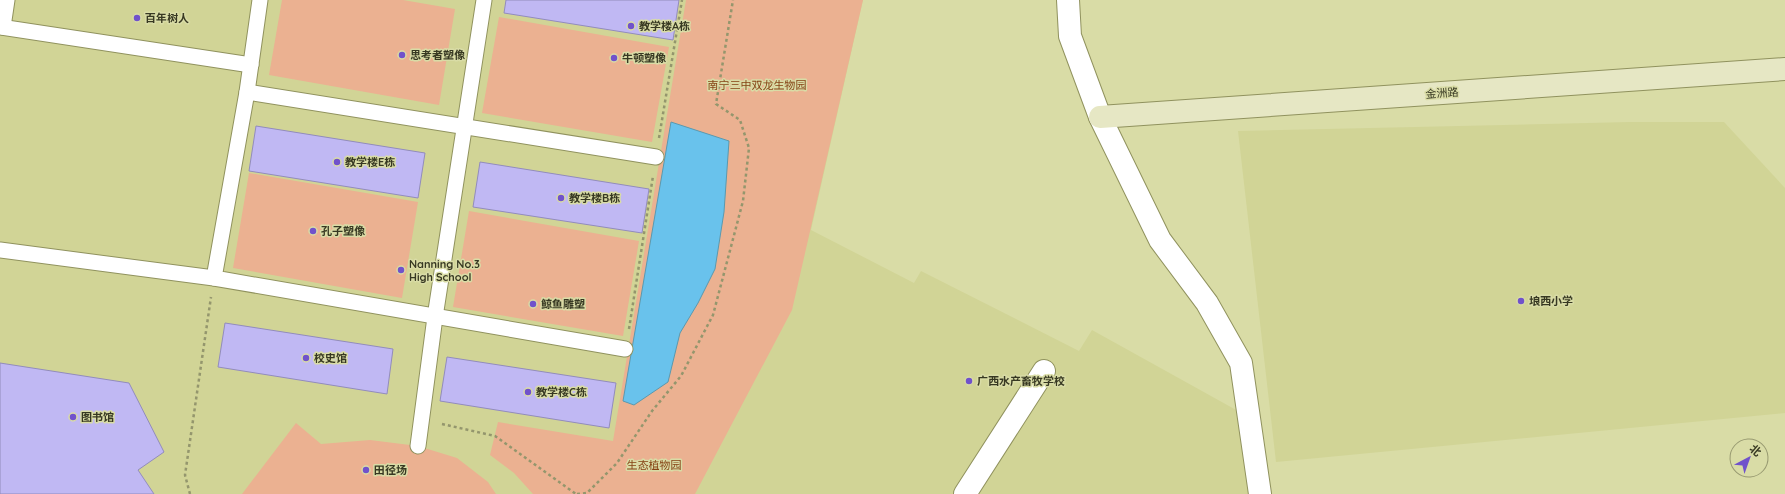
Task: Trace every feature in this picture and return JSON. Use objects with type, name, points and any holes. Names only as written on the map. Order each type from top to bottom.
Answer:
[{"type":"main road","name":"金洲路","points":[[1100,118],[1785,69]]},
{"type":"street","points":[[1068,0],[1070,36],[1100,118],[1160,240],[1207,303],[1241,363],[1260,494]]},
{"type":"street","points":[[965,494],[1044,371]]},
{"type":"lane","points":[[7,0],[1,27],[251,65]]},
{"type":"lane","points":[[214,278],[247,92],[260,0]]},
{"type":"lane","points":[[418,446],[435,317],[484,0]]},
{"type":"lane","points":[[247,92],[656,157]]},
{"type":"lane","points":[[0,250],[214,278],[626,349]]},
{"type":"path","points":[[626,349],[682,0]]},
{"type":"path","points":[[422,419],[495,436],[576,494],[587,493],[617,463],[652,411],[681,376],[713,315],[743,201],[749,148],[740,120],[716,104],[733,0]]},
{"type":"path","points":[[190,494],[185,475],[214,278]]},
{"type":"shaded area","name":"Nanning No.3 High School","points":[[0,0],[863,0],[811,230],[914,283],[921,271],[1079,351],[1092,330],[1238,411],[1252,494],[0,494]]},
{"type":"shaded area","name":"埌西小学","points":[[1630,122],[1724,122],[1785,188],[1785,413],[1276,462],[1238,131]]},
{"type":"green space","points":[[282,0],[403,0],[455,9],[439,105],[269,75]]},
{"type":"green space","name":"南宁三中双龙生物园","points":[[686,0],[863,0],[792,310],[695,494],[533,494],[514,473],[490,455],[498,422],[613,441]]},
{"type":"green space","points":[[499,17],[669,47],[652,142],[482,113]]},
{"type":"green space","points":[[249,173],[418,202],[402,298],[233,268]]},
{"type":"green space","points":[[469,211],[639,241],[623,336],[453,307]]},
{"type":"green space","name":"田径场","points":[[296,423],[321,444],[370,440],[418,446],[457,458],[488,482],[496,494],[242,494]]},
{"type":"water","points":[[671,122],[729,141],[724,212],[715,269],[698,303],[680,333],[668,382],[634,405],[623,401]]},
{"type":"building","name":"教学楼A栋","points":[[506,0],[679,0],[673,40],[504,13]]},
{"type":"building","name":"教学楼E栋","points":[[256,126],[425,153],[418,198],[249,171]]},
{"type":"building","name":"教学楼B栋","points":[[480,162],[649,189],[642,233],[473,207]]},
{"type":"building","name":"校史馆","points":[[225,323],[393,349],[387,394],[218,367]]},
{"type":"building","name":"教学楼C栋","points":[[447,357],[616,383],[609,428],[440,401]]},
{"type":"building","name":"图书馆","points":[[0,363],[129,383],[164,452],[138,470],[154,494],[0,494]]},
{"type":"place","name":"百年树人","points":[[137,18]]},
{"type":"place","name":"教学楼A栋","points":[[631,26]]},
{"type":"place","name":"思考者塑像","points":[[402,55]]},
{"type":"place","name":"牛顿塑像","points":[[614,58]]},
{"type":"place","name":"教学楼E栋","points":[[337,162]]},
{"type":"place","name":"教学楼B栋","points":[[561,198]]},
{"type":"place","name":"孔子塑像","points":[[313,231]]},
{"type":"place","name":"Nanning No.3 High School","points":[[401,270]]},
{"type":"place","name":"埌西小学","points":[[1521,301]]},
{"type":"place","name":"鲸鱼雕塑","points":[[533,304]]},
{"type":"place","name":"校史馆","points":[[306,358]]},
{"type":"place","name":"广西水产畜牧学校","points":[[969,381]]},
{"type":"place","name":"教学楼C栋","points":[[528,392]]},
{"type":"place","name":"图书馆","points":[[73,417]]},
{"type":"place","name":"田径场","points":[[366,470]]},
{"type":"park label","name":"生态植物园","points":[[654,465]]}]
